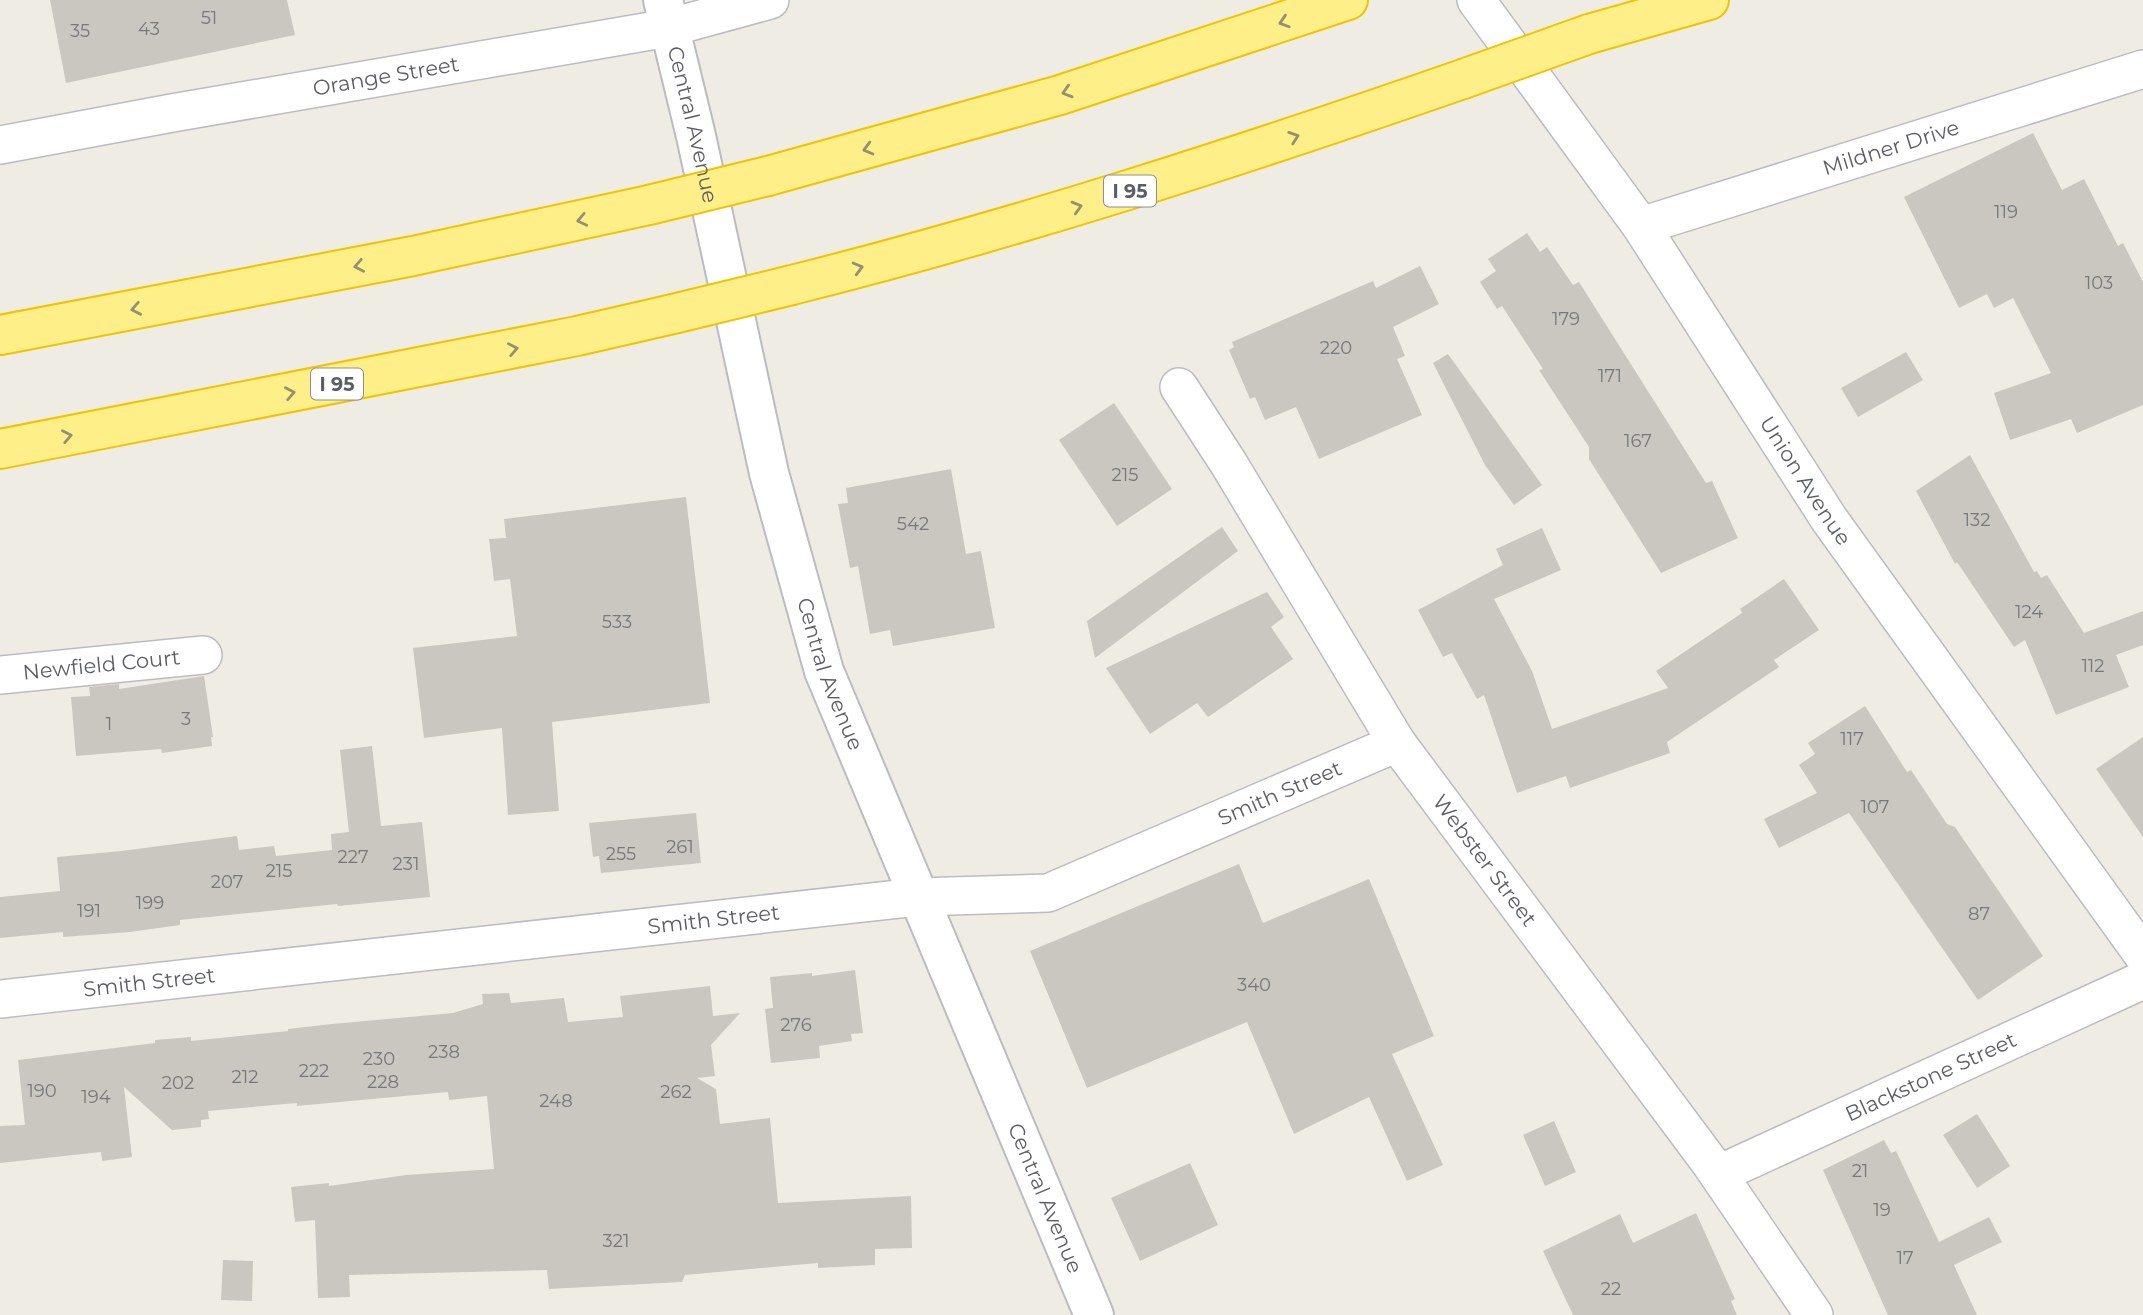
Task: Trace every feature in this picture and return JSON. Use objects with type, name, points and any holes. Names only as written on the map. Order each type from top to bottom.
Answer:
[{"type":"highway","points":[[0,335],[413,256],[649,205],[768,176],[1060,95],[1348,0]]},
{"type":"highway","name":"I 95","points":[[0,449],[578,336],[792,285],[972,238],[1232,158],[1686,0]]},
{"type":"highway","points":[[1589,34],[1709,0]]},
{"type":"street","name":"Orange Street","points":[[0,145],[199,108],[665,14],[770,0]]},
{"type":"street","name":"Union Avenue","points":[[1476,0],[1641,226],[1829,519],[2143,955]]},
{"type":"street","name":"Central Avenue","points":[[665,14],[696,136],[769,472],[824,671],[1094,1315]]},
{"type":"street","name":"Mildner Drive","points":[[1641,226],[2139,79]]},
{"type":"street","name":"Webster Street","points":[[1179,387],[1229,464],[1397,743],[1719,1174],[1814,1315]]},
{"type":"street","name":"Newfield Court","points":[[0,675],[204,655]]},
{"type":"street","name":"Smith Street","points":[[0,999],[917,897],[1048,893],[1397,743]]},
{"type":"street","name":"Blackstone Street","points":[[1719,1174],[2143,979]]},
{"type":"building","points":[[50,0],[287,0],[295,35],[66,83]]},
{"type":"building","points":[[2033,133],[2062,190],[2084,179],[2118,246],[2123,243],[2143,282],[2143,405],[2077,433],[2071,419],[2010,440],[1994,393],[2051,373],[2013,298],[1994,308],[1987,294],[1959,308],[1904,197]]},
{"type":"building","points":[[1527,233],[1540,252],[1547,247],[1573,285],[1579,282],[1706,483],[1712,481],[1738,538],[1661,573],[1589,459],[1589,447],[1539,370],[1543,369],[1502,306],[1497,309],[1480,282],[1496,271],[1488,259]]},
{"type":"building","points":[[1420,266],[1439,304],[1393,327],[1405,356],[1397,359],[1422,415],[1319,459],[1296,407],[1265,420],[1255,397],[1250,399],[1229,350],[1234,347],[1232,342],[1373,281],[1376,288]]},
{"type":"building","points":[[1906,352],[1923,380],[1858,417],[1841,388]]},
{"type":"building","points":[[1448,354],[1542,485],[1514,505],[1485,465],[1433,363]]},
{"type":"building","points":[[1114,403],[1172,489],[1117,526],[1059,440]]},
{"type":"building","points":[[1970,455],[2034,572],[2037,571],[2041,578],[2047,575],[2084,633],[2143,611],[2143,645],[2116,655],[2129,687],[2056,715],[2025,640],[2014,647],[1957,562],[1955,564],[1916,491]]},
{"type":"building","points":[[951,469],[966,554],[981,551],[995,628],[893,646],[890,630],[870,634],[858,566],[850,568],[838,504],[848,503],[846,488]]},
{"type":"building","points":[[686,497],[710,703],[552,722],[559,811],[508,815],[502,728],[424,738],[413,648],[517,636],[510,579],[494,581],[489,539],[506,538],[504,519]]},
{"type":"building","points":[[1222,527],[1238,551],[1095,658],[1087,621]]},
{"type":"building","points":[[1542,528],[1561,570],[1494,599],[1532,671],[1552,729],[1668,688],[1656,671],[1742,613],[1740,609],[1784,579],[1819,630],[1774,660],[1779,667],[1667,742],[1670,753],[1570,788],[1566,776],[1517,793],[1484,695],[1477,699],[1452,653],[1443,657],[1418,610],[1503,565],[1496,549]]},
{"type":"building","points":[[1267,592],[1284,617],[1271,627],[1293,659],[1208,717],[1197,703],[1150,734],[1106,668]]},
{"type":"building","points":[[204,676],[212,746],[162,753],[161,749],[76,756],[71,697],[90,696],[89,687],[119,684],[119,689]]},
{"type":"building","points":[[1865,706],[1907,772],[1911,770],[1947,824],[1955,827],[2043,956],[1978,1000],[1849,813],[1779,848],[1764,819],[1817,793],[1799,765],[1815,754],[1808,743]]},
{"type":"building","points":[[2143,737],[2143,837],[2096,769]]},
{"type":"building","points":[[372,746],[381,826],[422,822],[430,897],[180,920],[180,925],[130,932],[63,937],[63,932],[0,938],[0,897],[60,891],[57,857],[237,836],[239,850],[274,846],[276,856],[332,850],[331,834],[349,832],[340,750]]},
{"type":"building","points":[[696,813],[701,863],[601,873],[599,856],[593,857],[589,823]]},
{"type":"building","points":[[1239,864],[1263,923],[1369,879],[1434,1036],[1392,1054],[1443,1165],[1407,1181],[1369,1097],[1294,1134],[1247,1022],[1087,1088],[1030,951]]},
{"type":"building","points":[[855,970],[863,1033],[851,1034],[852,1041],[819,1046],[820,1058],[771,1063],[765,1009],[773,1008],[770,977],[812,973],[812,976]]},
{"type":"building","points":[[710,986],[713,1016],[740,1013],[711,1045],[715,1076],[697,1078],[716,1089],[720,1124],[770,1118],[778,1203],[911,1196],[912,1248],[875,1249],[875,1265],[818,1268],[818,1263],[685,1275],[682,1282],[549,1289],[547,1270],[349,1275],[350,1297],[318,1298],[315,1220],[295,1222],[291,1187],[329,1183],[329,1186],[406,1175],[494,1169],[487,1096],[449,1100],[448,1092],[208,1111],[209,1119],[201,1120],[201,1127],[172,1130],[124,1087],[132,1157],[102,1161],[101,1152],[0,1163],[0,1126],[25,1125],[18,1060],[155,1043],[155,1040],[191,1037],[191,1041],[453,1013],[483,1004],[482,994],[509,993],[511,1003],[564,998],[568,1022],[623,1017],[620,996]]},
{"type":"building","points":[[1977,1114],[2010,1166],[1977,1188],[1943,1135]]},
{"type":"building","points":[[1554,1121],[1576,1172],[1545,1186],[1523,1135]]},
{"type":"building","points":[[1884,1140],[1891,1153],[1896,1151],[1939,1242],[1989,1217],[2002,1242],[1954,1265],[1977,1315],[1888,1315],[1823,1170]]},
{"type":"building","points":[[1190,1163],[1218,1225],[1140,1261],[1111,1198]]},
{"type":"building","points":[[1696,1213],[1735,1299],[1731,1301],[1737,1315],[1573,1315],[1543,1251],[1620,1214],[1633,1243]]},
{"type":"building","points":[[223,1260],[253,1261],[252,1301],[221,1300]]}]
